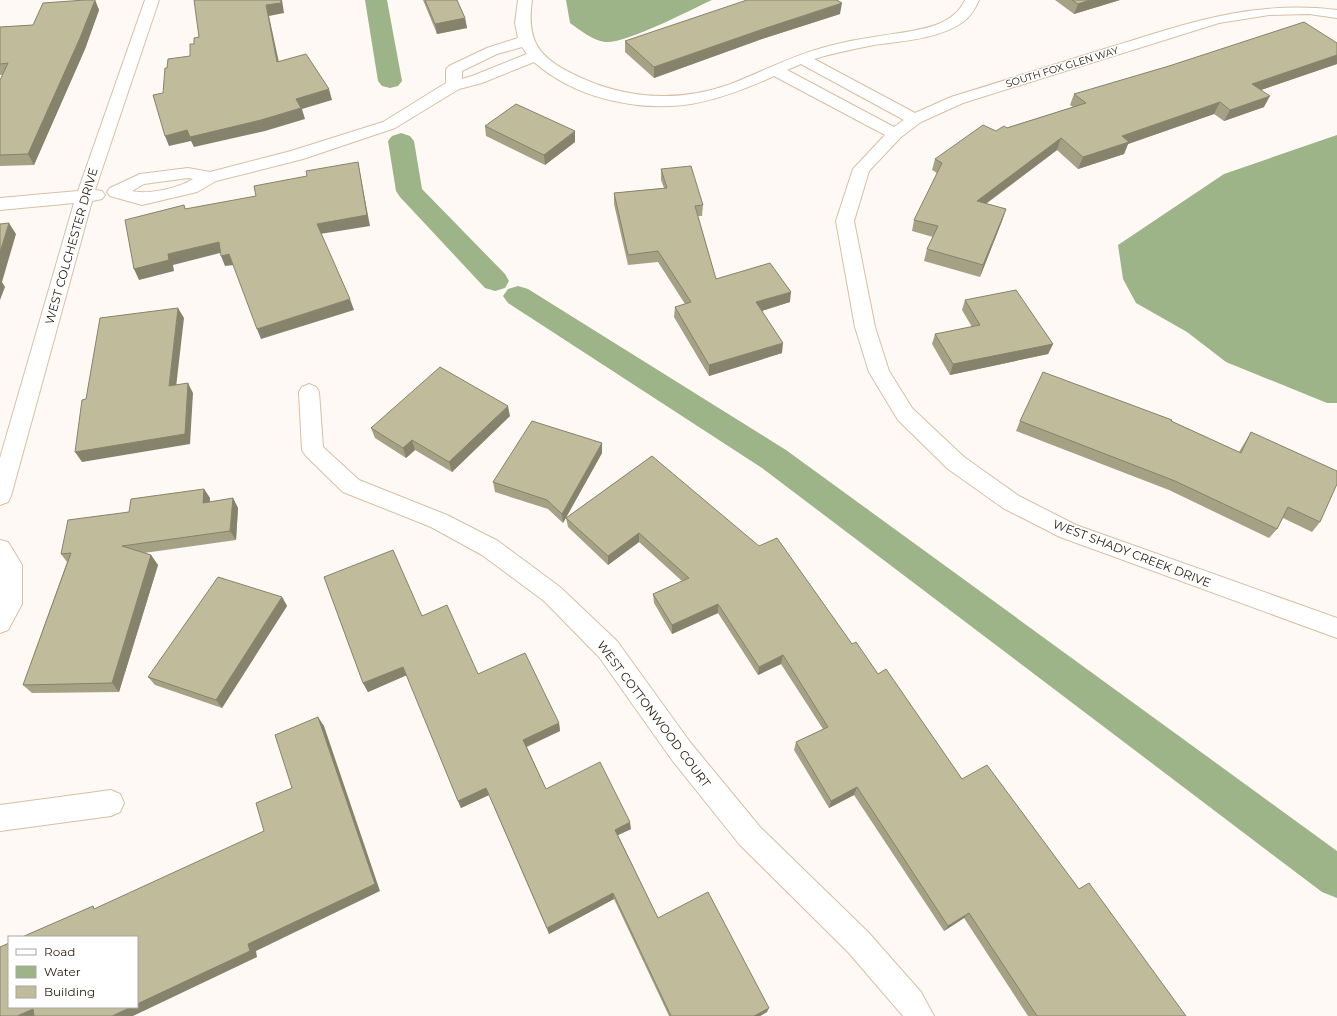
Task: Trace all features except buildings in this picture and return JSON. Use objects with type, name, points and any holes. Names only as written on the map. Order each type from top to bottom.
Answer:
[{"type":"street","name":"WEST COLCHESTER DRIVE","points":[[0,496],[84,198],[152,0]]},
{"type":"street","points":[[526,0],[522,24],[524,41],[535,56],[566,78],[607,95],[647,100],[681,101],[711,95],[739,86],[802,59],[834,48],[920,33],[944,27],[960,17],[971,5],[972,0]]},
{"type":"street","name":"SOUTH FOX GLEN WAY","points":[[915,119],[957,100],[1217,19],[1269,11],[1309,10],[1337,14]]},
{"type":"street","points":[[454,85],[454,69],[492,51],[524,41]]},
{"type":"street","points":[[0,204],[84,198],[116,192],[140,179],[188,173],[210,177],[297,155],[389,126],[454,85],[477,80],[535,56]]},
{"type":"street","points":[[802,59],[915,119]]},
{"type":"street","points":[[775,70],[895,134]]},
{"type":"street","name":"WEST SHADY CREEK DRIVE","points":[[915,119],[895,134],[861,169],[845,221],[867,335],[879,372],[905,414],[956,463],[1010,502],[1068,531],[1337,628]]},
{"type":"street","name":"WEST COTTONWOOD COURT","points":[[309,392],[313,450],[350,486],[440,521],[484,545],[552,594],[608,650],[681,751],[750,836],[858,942],[911,1002],[919,1016]]},
{"type":"street","points":[[0,548],[11,565],[10,604],[0,624]]},
{"type":"street","points":[[0,818],[111,803]]},
{"type":"water","points":[[566,0],[712,0],[627,38],[605,42],[591,37],[570,23]]},
{"type":"water","points":[[1337,135],[1337,403],[1327,403],[1226,362],[1187,332],[1136,303],[1123,279],[1118,245],[1224,174]]},
{"type":"waterway","points":[[376,0],[390,81]]},
{"type":"waterway","points":[[401,141],[409,191],[495,281]]},
{"type":"waterway","points":[[518,296],[774,459],[1337,877]]}]
